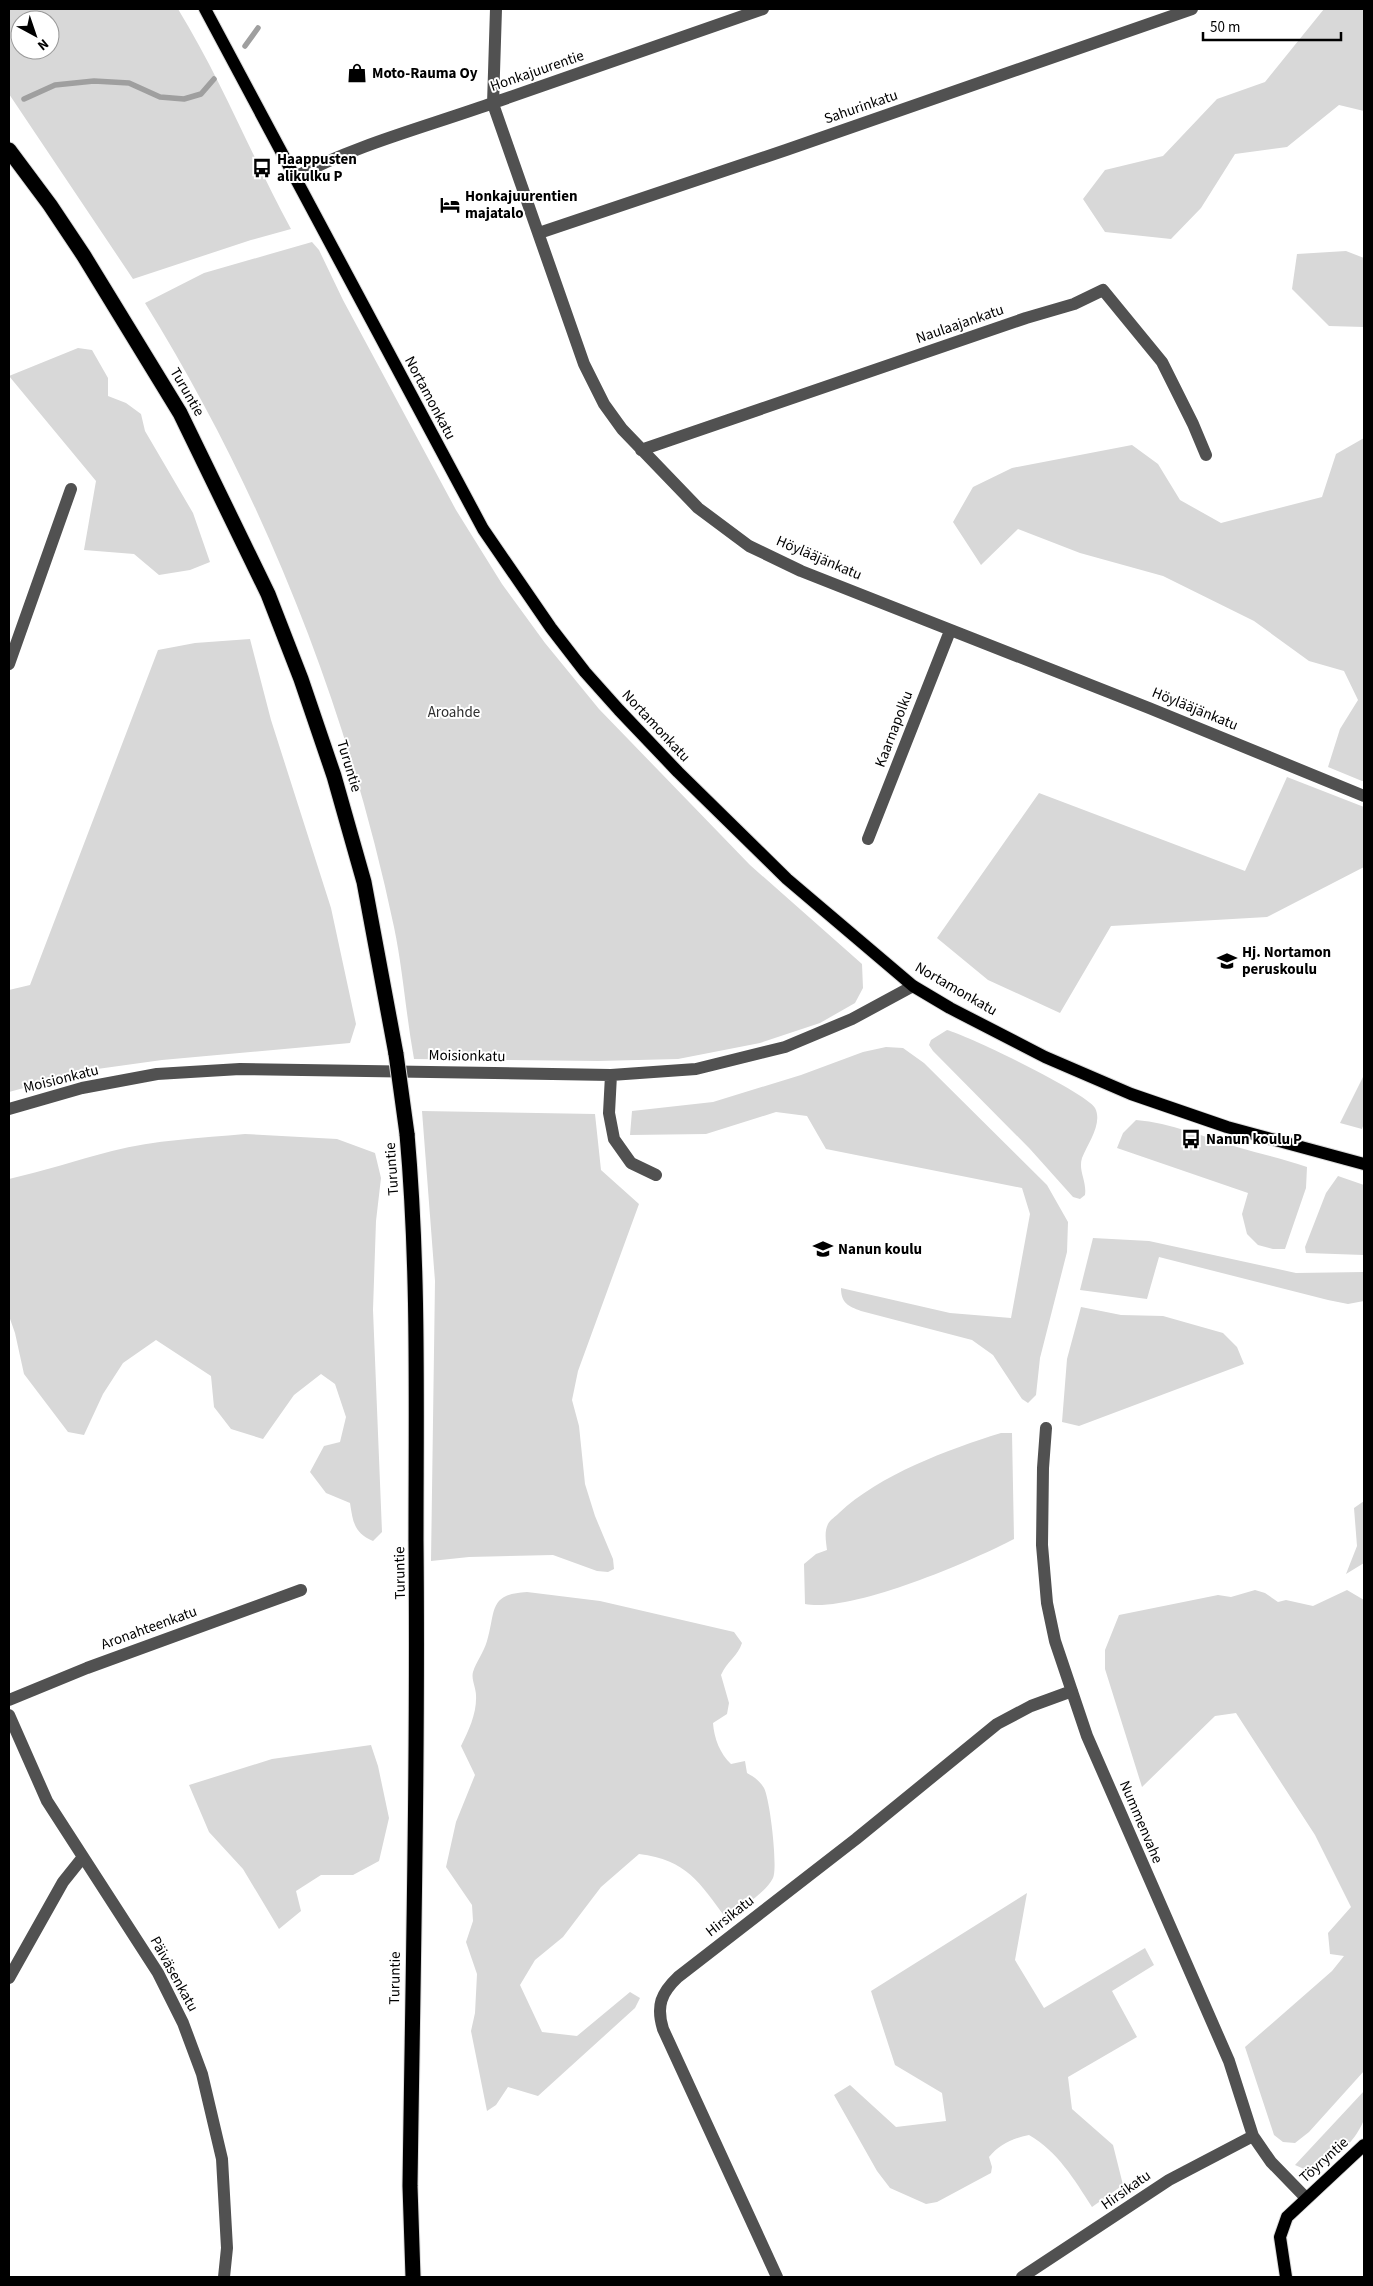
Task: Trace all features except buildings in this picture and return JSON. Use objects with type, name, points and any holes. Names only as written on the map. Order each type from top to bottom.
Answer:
[{"type":"highway","name":"Turuntie","points":[[9,150],[50,205],[84,256],[180,413],[268,594],[301,679],[334,776],[364,882],[396,1054],[407,1134],[416,1279],[416,1541],[418,1624],[410,2186],[413,2277]]},
{"type":"main road","name":"Nortamonkatu","points":[[205,9],[468,504],[514,577],[585,672],[619,710],[738,833],[826,915],[913,986],[950,1008],[1045,1056],[1131,1094],[1227,1127],[1364,1164]]},
{"type":"main road","name":"Töyryntie","points":[[1286,2277],[1280,2237],[1287,2217],[1344,2166],[1364,2145]]},
{"type":"street","points":[[493,104],[496,9]]},
{"type":"street","name":"Honkajuurentie","points":[[295,178],[317,166],[385,139],[493,104],[763,9]]},
{"type":"street","name":"Sahurinkatu","points":[[539,233],[796,147],[1192,9]]},
{"type":"street","name":"Höylääjänkatu","points":[[493,104],[584,364],[604,404],[641,450],[698,508],[749,546],[801,571],[1149,708],[1364,796]]},
{"type":"street","name":"Naulaajankatu","points":[[641,450],[1026,318],[1074,304],[1103,290],[1162,362],[1193,424],[1206,455]]},
{"type":"street","points":[[9,664],[72,489]]},
{"type":"street","name":"Kaarnapolku","points":[[868,839],[950,631]]},
{"type":"street","name":"Moisionkatu","points":[[9,1109],[82,1088],[157,1074],[231,1069],[611,1074],[696,1069],[785,1047],[852,1019],[913,986]]},
{"type":"street","points":[[611,1074],[609,1113],[614,1139],[631,1163],[656,1175]]},
{"type":"street","name":"Nummenvahe","points":[[1046,1428],[1043,1468],[1042,1545],[1047,1603],[1055,1641],[1087,1736],[1229,2061],[1253,2136],[1271,2162],[1306,2198]]},
{"type":"street","name":"Aronahteenkatu","points":[[9,1700],[96,1664],[301,1590]]},
{"type":"street","name":"Hirsikatu","points":[[778,2277],[750,2220],[723,2155],[694,2100],[663,2028],[659,2015],[659,2003],[666,1989],[678,1976],[856,1839],[997,1724],[1031,1706],[1072,1691]]},
{"type":"street","name":"Päiväsenkatu","points":[[9,1715],[47,1801],[158,1973],[183,2023],[202,2074],[222,2159],[227,2248],[224,2277]]},
{"type":"street","points":[[9,1978],[63,1882],[83,1857]]},
{"type":"street","name":"Hirsikatu","points":[[1022,2277],[1169,2180],[1253,2136]]},
{"type":"green space","points":[[9,9],[178,9],[222,90],[291,229],[251,240],[133,279],[9,94]]},
{"type":"green space","points":[[1324,9],[1364,9],[1364,111],[1339,105],[1287,147],[1235,154],[1201,208],[1171,239],[1105,232],[1083,199],[1105,170],[1163,156],[1217,99],[1265,82]]},
{"type":"green space","name":"Aroahde","points":[[312,242],[319,250],[343,300],[456,510],[502,584],[545,643],[599,709],[750,865],[862,964],[863,988],[855,1003],[820,1023],[760,1043],[678,1059],[598,1061],[414,1059],[397,943],[375,845],[326,683],[264,526],[188,375],[145,303],[204,273]]},
{"type":"green space","points":[[1346,251],[1364,258],[1364,327],[1329,326],[1292,289],[1297,254]]},
{"type":"green space","points":[[78,348],[92,350],[108,378],[108,396],[126,403],[141,414],[145,431],[193,513],[210,562],[190,570],[159,575],[134,554],[84,550],[96,481],[9,376]]},
{"type":"green space","points":[[1364,438],[1364,781],[1328,767],[1340,729],[1358,700],[1344,671],[1309,661],[1254,621],[1163,576],[1080,553],[1018,529],[981,565],[953,522],[973,487],[1012,468],[1132,445],[1158,464],[1180,500],[1221,523],[1322,497],[1336,454]]},
{"type":"green space","points":[[250,639],[271,720],[331,908],[356,1024],[350,1043],[162,1060],[90,1070],[9,1092],[9,990],[30,985],[158,650],[195,643]]},
{"type":"green space","points":[[1287,777],[1364,807],[1364,867],[1267,917],[1111,926],[1060,1013],[988,980],[937,938],[1039,793],[1245,871]]},
{"type":"green space","points":[[947,1030],[1001,1053],[1050,1078],[1071,1090],[1095,1108],[1097,1114],[1096,1126],[1081,1163],[1085,1195],[1080,1199],[1073,1197],[1030,1149],[933,1051],[929,1045],[931,1040]]},
{"type":"green space","points":[[886,1047],[903,1048],[924,1063],[1047,1185],[1068,1222],[1067,1252],[1040,1358],[1036,1395],[1028,1403],[1022,1399],[993,1355],[972,1340],[861,1311],[846,1303],[841,1293],[841,1288],[950,1313],[1011,1318],[1030,1214],[1022,1188],[826,1149],[807,1116],[776,1112],[706,1134],[630,1135],[632,1111],[713,1102],[801,1075],[863,1052]]},
{"type":"green space","points":[[1364,1075],[1364,1123],[1362,1129],[1340,1123]]},
{"type":"green space","points":[[422,1111],[595,1114],[601,1170],[639,1204],[578,1371],[572,1400],[579,1426],[585,1484],[595,1516],[613,1559],[614,1569],[608,1572],[597,1571],[553,1555],[469,1557],[431,1561],[435,1281]]},
{"type":"green space","points":[[1136,1120],[1175,1127],[1307,1167],[1306,1188],[1285,1249],[1273,1249],[1258,1245],[1247,1234],[1242,1214],[1248,1193],[1117,1148],[1123,1133]]},
{"type":"green space","points":[[245,1134],[337,1139],[375,1153],[381,1178],[376,1221],[373,1310],[382,1532],[373,1541],[358,1530],[352,1516],[350,1503],[326,1493],[310,1472],[324,1446],[340,1442],[346,1417],[335,1384],[321,1374],[294,1395],[263,1439],[231,1429],[214,1407],[211,1376],[156,1340],[123,1363],[103,1394],[84,1435],[68,1432],[24,1374],[15,1333],[9,1316],[9,1179],[128,1147]]},
{"type":"green space","points":[[1338,1176],[1364,1185],[1364,1255],[1306,1253],[1305,1247],[1326,1193]]},
{"type":"green space","points":[[1093,1238],[1149,1241],[1296,1273],[1364,1272],[1364,1301],[1348,1304],[1328,1300],[1159,1257],[1147,1299],[1080,1290]]},
{"type":"green space","points":[[1081,1307],[1121,1315],[1163,1316],[1223,1333],[1237,1347],[1244,1364],[1079,1426],[1062,1422],[1067,1359]]},
{"type":"green space","points":[[1001,1433],[1012,1433],[1014,1539],[910,1584],[851,1601],[825,1605],[805,1604],[804,1564],[816,1554],[827,1550],[826,1530],[833,1518],[855,1499],[894,1475],[937,1455]]},
{"type":"green space","points":[[1364,1501],[1364,1563],[1346,1574],[1357,1546],[1354,1508]]},
{"type":"green space","points":[[1255,1590],[1265,1593],[1278,1602],[1286,1600],[1313,1606],[1347,1590],[1364,1600],[1364,2071],[1309,2132],[1295,2143],[1283,2142],[1274,2135],[1245,2047],[1332,1971],[1344,1956],[1330,1954],[1328,1933],[1351,1907],[1315,1835],[1236,1713],[1215,1716],[1142,1787],[1105,1669],[1105,1650],[1119,1615],[1218,1595],[1231,1597]]},
{"type":"green space","points":[[527,1592],[600,1601],[734,1632],[742,1643],[738,1652],[721,1675],[729,1703],[727,1714],[713,1723],[714,1729],[718,1745],[727,1760],[731,1764],[745,1761],[747,1773],[764,1788],[769,1805],[775,1861],[773,1878],[764,1890],[726,1918],[708,1894],[681,1867],[669,1861],[639,1854],[601,1887],[563,1937],[535,1960],[520,1985],[542,2032],[577,2036],[630,1992],[640,1998],[635,2008],[538,2096],[508,2087],[496,2105],[487,2111],[471,2031],[475,2013],[477,1974],[466,1942],[473,1921],[472,1905],[446,1867],[456,1822],[475,1775],[461,1746],[474,1715],[476,1695],[473,1672],[486,1645],[493,1613],[500,1600],[514,1593]]},
{"type":"green space","points":[[371,1745],[378,1766],[389,1818],[379,1861],[353,1875],[321,1875],[296,1891],[301,1911],[279,1929],[243,1869],[209,1832],[189,1785],[272,1759]]},
{"type":"green space","points":[[1027,1893],[1015,1960],[1044,2008],[1145,1948],[1154,1965],[1112,1991],[1137,2037],[1068,2077],[1072,2109],[1113,2145],[1123,2185],[1092,2207],[1072,2176],[1057,2158],[1049,2149],[1029,2135],[1007,2143],[989,2157],[992,2167],[991,2173],[937,2202],[926,2204],[890,2188],[877,2171],[834,2095],[850,2085],[896,2127],[946,2121],[942,2093],[895,2065],[871,1991]]},
{"type":"green space","points":[[1364,2091],[1364,2119],[1359,2130],[1348,2145],[1334,2158],[1311,2172],[1295,2165]]},
{"type":"waterway","points":[[245,46],[258,28]]},
{"type":"waterway","points":[[24,99],[55,85],[94,81],[129,83],[160,97],[184,99],[201,94],[214,79]]},
{"type":"place","name":"Moto-Rauma Oy","points":[[357,73]]},
{"type":"place","name":"Haappusten alikulku P","points":[[262,168]]},
{"type":"place","name":"Honkajuurentien majatalo","points":[[450,205]]},
{"type":"place","name":"Hj. Nortamon peruskoulu","points":[[1227,961]]},
{"type":"place","name":"Nanun koulu P","points":[[1191,1139]]},
{"type":"place","name":"Nanun koulu","points":[[823,1249]]}]
